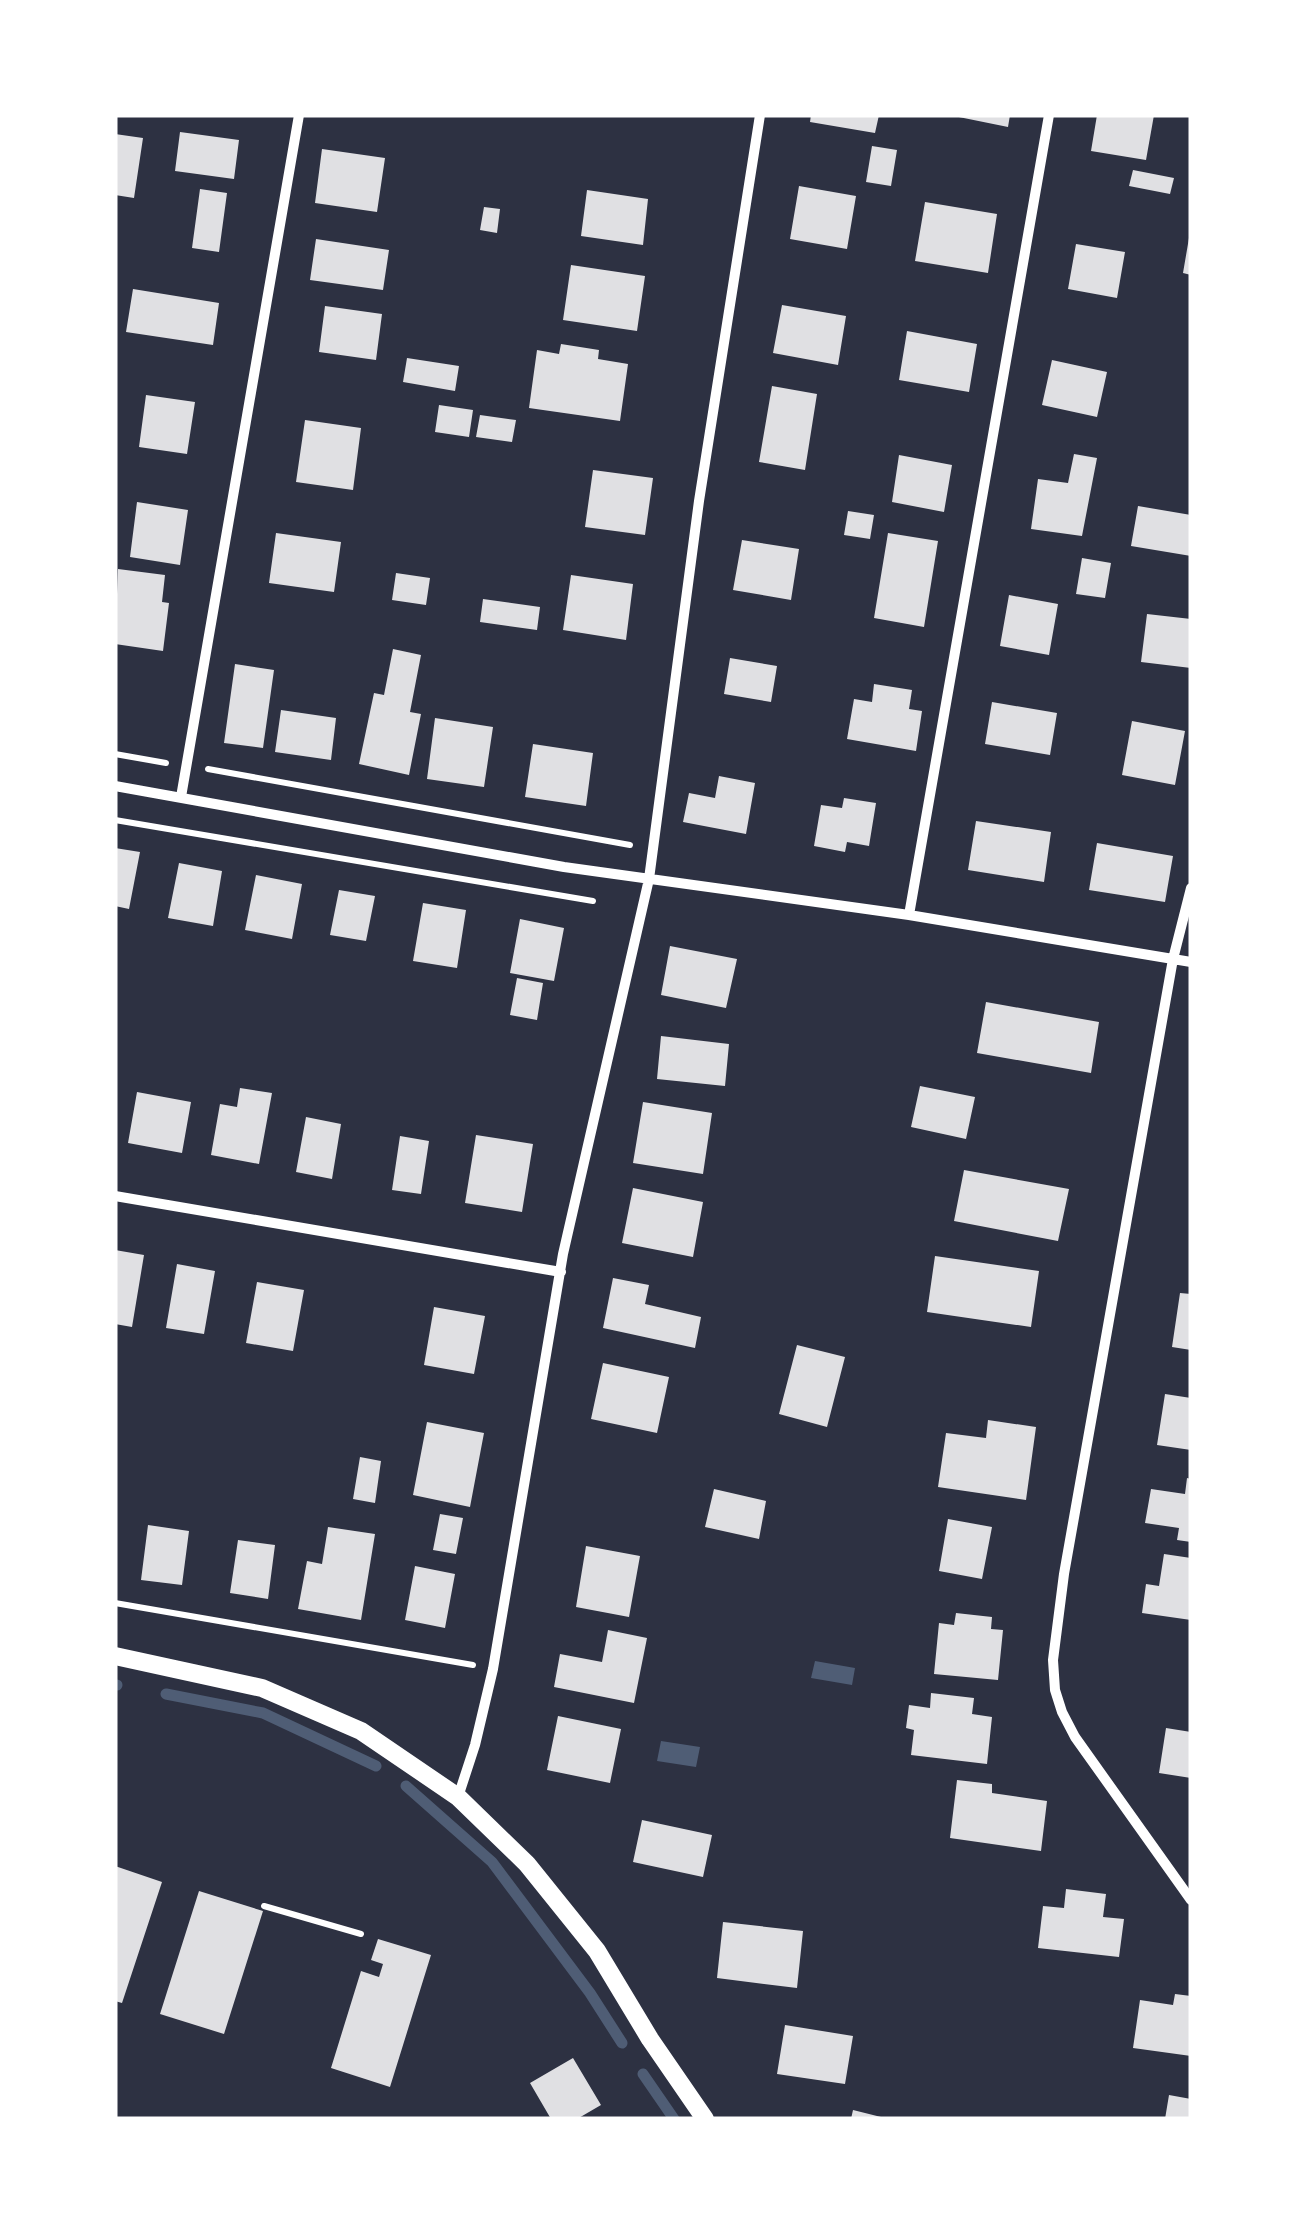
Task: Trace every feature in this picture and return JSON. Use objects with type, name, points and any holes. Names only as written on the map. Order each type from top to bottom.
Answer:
[{"type":"street","points":[[182,797],[299,115]]},
{"type":"street","points":[[458,1797],[493,1669],[561,1272],[649,879],[698,501],[760,115]]},
{"type":"street","points":[[909,914],[1049,115]]},
{"type":"street","points":[[115,786],[564,867],[909,914],[1191,962]]},
{"type":"street","points":[[1191,888],[1173,959],[1053,1660],[1055,1690],[1069,1726],[1191,1900]]},
{"type":"street","points":[[115,1196],[561,1272]]},
{"type":"street","points":[[115,1656],[262,1688],[361,1731],[458,1797],[526,1864],[597,1951],[650,2039],[705,2119]]},
{"type":"path","points":[[115,754],[630,844]]},
{"type":"path","points":[[115,820],[593,901]]},
{"type":"path","points":[[115,1603],[493,1669]]},
{"type":"path","points":[[264,1906],[360,1934]]},
{"type":"water","points":[[815,1661],[855,1668],[852,1685],[811,1678]]},
{"type":"water","points":[[661,1741],[700,1747],[696,1767],[657,1761]]},
{"type":"building","points":[[811,115],[879,115],[875,133],[810,122]]},
{"type":"building","points":[[949,115],[1010,115],[1008,127]]},
{"type":"building","points":[[1097,115],[1154,115],[1146,160],[1091,151]]},
{"type":"building","points":[[180,132],[239,140],[234,179],[175,171]]},
{"type":"building","points":[[115,134],[143,138],[134,198],[115,195]]},
{"type":"building","points":[[872,146],[897,150],[891,186],[866,182]]},
{"type":"building","points":[[322,149],[385,158],[377,212],[315,203]]},
{"type":"building","points":[[1133,170],[1174,178],[1170,194],[1129,186]]},
{"type":"building","points":[[799,186],[856,196],[847,249],[790,239]]},
{"type":"building","points":[[200,189],[227,193],[219,252],[192,248]]},
{"type":"building","points":[[587,190],[648,199],[643,245],[581,236]]},
{"type":"building","points":[[925,202],[997,214],[988,273],[915,261]]},
{"type":"building","points":[[484,207],[500,209],[497,233],[480,230]]},
{"type":"building","points":[[316,239],[389,250],[383,290],[310,280]]},
{"type":"building","points":[[1191,239],[1191,275],[1183,273]]},
{"type":"building","points":[[1076,244],[1125,252],[1117,298],[1068,289]]},
{"type":"building","points":[[571,265],[645,276],[637,331],[563,320]]},
{"type":"building","points":[[133,289],[219,303],[213,345],[126,332]]},
{"type":"building","points":[[782,305],[846,316],[838,365],[773,353]]},
{"type":"building","points":[[325,306],[382,314],[376,360],[319,352]]},
{"type":"building","points":[[907,331],[977,344],[969,392],[899,380]]},
{"type":"building","points":[[561,344],[599,350],[598,359],[628,364],[620,421],[529,408],[537,350],[559,354]]},
{"type":"building","points":[[407,358],[459,366],[455,391],[403,382]]},
{"type":"building","points":[[1052,360],[1107,372],[1097,417],[1042,405]]},
{"type":"building","points":[[772,386],[817,394],[805,470],[759,462]]},
{"type":"building","points":[[146,395],[195,402],[187,454],[139,447]]},
{"type":"building","points":[[439,405],[473,410],[469,437],[435,432]]},
{"type":"building","points":[[480,415],[516,420],[512,442],[476,437]]},
{"type":"building","points":[[305,420],[361,428],[353,490],[296,482]]},
{"type":"building","points":[[1074,454],[1097,458],[1082,536],[1031,529],[1038,479],[1068,483]]},
{"type":"building","points":[[899,455],[952,465],[944,512],[892,502]]},
{"type":"building","points":[[593,470],[653,478],[645,535],[585,527]]},
{"type":"building","points":[[137,502],[188,510],[180,565],[130,557]]},
{"type":"building","points":[[1138,506],[1191,515],[1191,556],[1131,546]]},
{"type":"building","points":[[848,511],[874,515],[870,539],[844,535]]},
{"type":"building","points":[[276,533],[341,542],[334,592],[269,583]]},
{"type":"building","points":[[888,533],[938,541],[924,627],[874,618]]},
{"type":"building","points":[[742,540],[799,549],[791,600],[733,590]]},
{"type":"building","points":[[1082,558],[1111,563],[1105,598],[1076,594]]},
{"type":"building","points":[[118,569],[165,575],[162,602],[169,603],[163,651],[115,644]]},
{"type":"building","points":[[396,573],[430,578],[426,605],[392,600]]},
{"type":"building","points":[[571,575],[633,584],[626,640],[563,630]]},
{"type":"building","points":[[1009,595],[1058,604],[1049,655],[1000,646]]},
{"type":"building","points":[[483,599],[540,607],[537,630],[480,622]]},
{"type":"building","points":[[1147,614],[1191,619],[1191,668],[1141,662]]},
{"type":"building","points":[[393,649],[421,655],[410,712],[421,714],[409,775],[359,764],[374,693],[384,695]]},
{"type":"building","points":[[730,658],[777,666],[771,702],[724,694]]},
{"type":"building","points":[[235,664],[274,670],[263,748],[224,743]]},
{"type":"building","points":[[874,684],[912,690],[909,709],[922,711],[916,751],[847,739],[854,699],[872,702]]},
{"type":"building","points":[[992,702],[1057,713],[1050,755],[985,744]]},
{"type":"building","points":[[281,710],[336,718],[331,760],[275,752]]},
{"type":"building","points":[[435,718],[493,727],[484,787],[427,779]]},
{"type":"building","points":[[1132,721],[1185,731],[1175,785],[1122,775]]},
{"type":"building","points":[[533,744],[593,753],[586,806],[525,797]]},
{"type":"building","points":[[719,776],[755,783],[746,834],[683,822],[689,793],[715,798]]},
{"type":"building","points":[[844,798],[876,803],[869,846],[847,842],[845,852],[814,846],[821,805],[842,808]]},
{"type":"building","points":[[976,821],[1051,832],[1044,882],[968,870]]},
{"type":"building","points":[[1097,843],[1173,856],[1165,902],[1089,890]]},
{"type":"building","points":[[115,848],[140,852],[129,909],[115,906]]},
{"type":"building","points":[[179,863],[222,871],[213,926],[168,918]]},
{"type":"building","points":[[256,875],[302,884],[292,939],[245,930]]},
{"type":"building","points":[[339,890],[375,896],[366,941],[330,935]]},
{"type":"building","points":[[423,903],[466,910],[457,968],[413,961]]},
{"type":"building","points":[[520,919],[564,928],[554,981],[510,973]]},
{"type":"building","points":[[670,946],[737,959],[726,1008],[661,995]]},
{"type":"building","points":[[517,978],[543,983],[537,1020],[510,1015]]},
{"type":"building","points":[[986,1002],[1099,1022],[1091,1073],[977,1053]]},
{"type":"building","points":[[661,1036],[729,1044],[725,1086],[657,1079]]},
{"type":"building","points":[[920,1086],[975,1097],[966,1139],[911,1127]]},
{"type":"building","points":[[240,1088],[272,1093],[259,1164],[211,1155],[220,1104],[237,1107]]},
{"type":"building","points":[[137,1092],[191,1102],[182,1153],[128,1143]]},
{"type":"building","points":[[643,1102],[712,1113],[703,1174],[633,1163]]},
{"type":"building","points":[[306,1117],[341,1124],[332,1179],[296,1172]]},
{"type":"building","points":[[476,1135],[533,1144],[522,1212],[465,1203]]},
{"type":"building","points":[[400,1136],[429,1141],[421,1194],[392,1190]]},
{"type":"building","points":[[964,1170],[1069,1189],[1058,1241],[954,1221]]},
{"type":"building","points":[[633,1188],[703,1202],[693,1257],[622,1243]]},
{"type":"building","points":[[115,1250],[144,1255],[132,1327],[115,1324]]},
{"type":"building","points":[[935,1256],[1039,1271],[1031,1327],[927,1312]]},
{"type":"building","points":[[177,1264],[215,1271],[204,1334],[166,1328]]},
{"type":"building","points":[[613,1278],[649,1285],[645,1304],[701,1317],[695,1348],[603,1328]]},
{"type":"building","points":[[257,1282],[304,1290],[293,1351],[246,1343]]},
{"type":"building","points":[[1180,1293],[1191,1294],[1191,1350],[1172,1347]]},
{"type":"building","points":[[434,1307],[485,1316],[474,1374],[424,1365]]},
{"type":"building","points":[[797,1345],[845,1357],[827,1427],[779,1414]]},
{"type":"building","points":[[603,1363],[669,1377],[657,1433],[591,1419]]},
{"type":"building","points":[[1165,1394],[1191,1398],[1191,1450],[1157,1445]]},
{"type":"building","points":[[988,1420],[1036,1427],[1026,1500],[938,1487],[946,1433],[986,1438]]},
{"type":"building","points":[[427,1422],[484,1433],[470,1507],[413,1495]]},
{"type":"building","points":[[360,1457],[381,1461],[375,1503],[353,1499]]},
{"type":"building","points":[[1187,1478],[1191,1479],[1191,1542],[1177,1540],[1179,1528],[1145,1523],[1151,1489],[1185,1494]]},
{"type":"building","points":[[714,1489],[766,1501],[759,1539],[705,1527]]},
{"type":"building","points":[[440,1514],[463,1518],[456,1554],[433,1550]]},
{"type":"building","points":[[948,1519],[992,1527],[982,1579],[939,1571]]},
{"type":"building","points":[[148,1525],[189,1531],[182,1585],[141,1580]]},
{"type":"building","points":[[328,1527],[375,1534],[361,1620],[298,1609],[307,1561],[322,1564]]},
{"type":"building","points":[[238,1540],[275,1545],[268,1599],[230,1593]]},
{"type":"building","points":[[586,1546],[640,1556],[629,1617],[576,1607]]},
{"type":"building","points":[[1164,1554],[1191,1558],[1191,1620],[1142,1613],[1146,1584],[1159,1586]]},
{"type":"building","points":[[415,1566],[455,1574],[445,1628],[405,1620]]},
{"type":"building","points":[[956,1613],[992,1617],[991,1629],[1003,1630],[998,1680],[934,1674],[939,1623],[954,1625]]},
{"type":"building","points":[[608,1630],[647,1638],[634,1703],[554,1687],[560,1654],[602,1662]]},
{"type":"building","points":[[931,1693],[974,1698],[972,1714],[992,1717],[987,1764],[911,1755],[914,1730],[906,1728],[909,1705],[930,1708]]},
{"type":"building","points":[[558,1716],[621,1729],[610,1783],[547,1770]]},
{"type":"building","points":[[1166,1728],[1191,1732],[1191,1778],[1159,1773]]},
{"type":"building","points":[[957,1780],[992,1784],[992,1793],[1047,1801],[1041,1851],[950,1838]]},
{"type":"building","points":[[642,1820],[712,1835],[703,1877],[633,1862]]},
{"type":"building","points":[[115,1866],[162,1882],[122,2003],[115,2001]]},
{"type":"building","points":[[1066,1889],[1106,1894],[1103,1917],[1124,1919],[1119,1957],[1038,1948],[1043,1906],[1064,1908]]},
{"type":"building","points":[[199,1891],[263,1911],[224,2034],[160,2014]]},
{"type":"building","points":[[723,1922],[803,1931],[797,1988],[717,1978]]},
{"type":"building","points":[[378,1939],[431,1955],[390,2087],[331,2068],[361,1971],[379,1977],[383,1964],[371,1960]]},
{"type":"building","points":[[1175,1994],[1191,1996],[1191,2056],[1133,2048],[1140,2000],[1173,2005]]},
{"type":"building","points":[[785,2025],[853,2036],[845,2084],[777,2074]]},
{"type":"building","points":[[573,2058],[601,2105],[577,2119],[551,2119],[530,2083]]},
{"type":"building","points":[[1169,2095],[1191,2099],[1191,2119],[1165,2119]]},
{"type":"building","points":[[853,2110],[885,2118],[885,2119],[851,2119]]},
{"type":"waterway","points":[[166,1694],[263,1713],[376,1766]]},
{"type":"waterway","points":[[406,1786],[492,1862],[590,1993],[622,2043]]},
{"type":"waterway","points":[[643,2074],[674,2119]]}]
